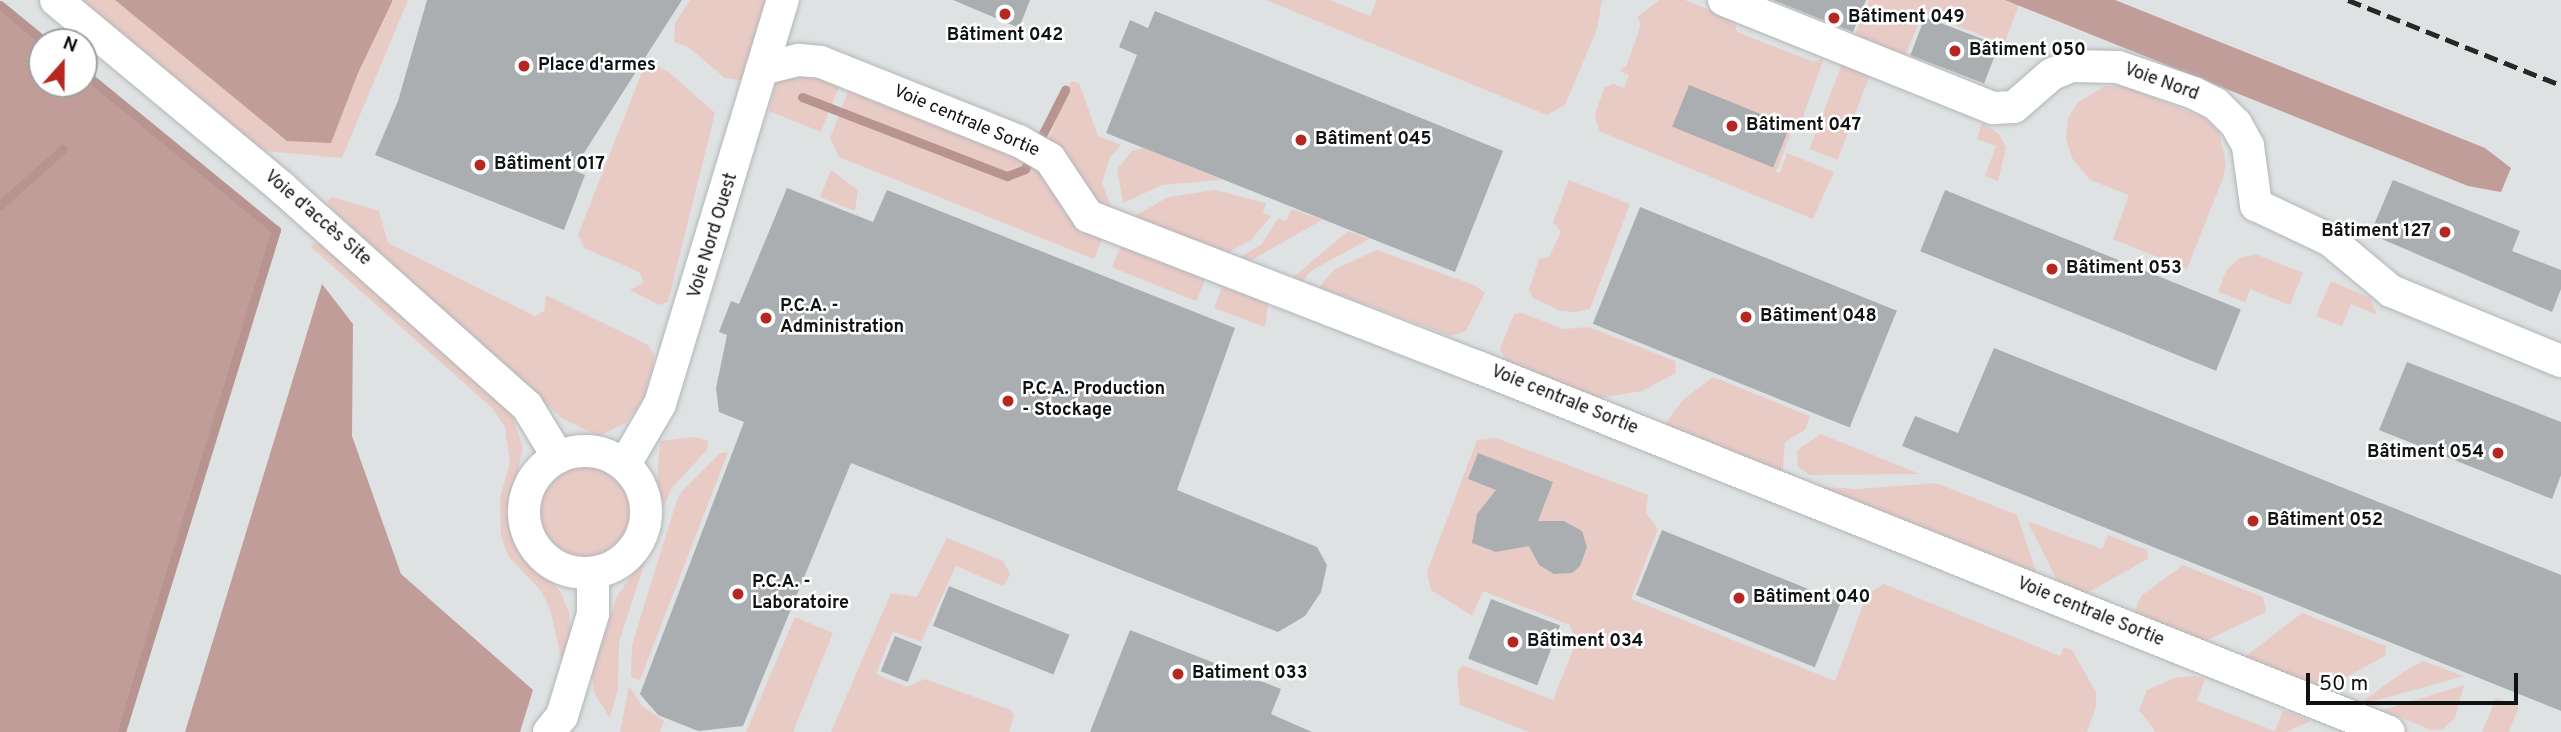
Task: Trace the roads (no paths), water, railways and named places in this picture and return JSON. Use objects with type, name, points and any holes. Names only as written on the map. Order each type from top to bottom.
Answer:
[{"type":"street","name":"Voie d'accès Site","points":[[56,0],[281,187],[527,406],[558,457]]},
{"type":"street","name":"Voie Nord Ouest","points":[[625,464],[660,404],[783,0]]},
{"type":"street","name":"Voie Nord","points":[[1724,0],[1993,108],[2014,107],[2052,74],[2072,66],[2118,67],[2194,93],[2216,104],[2236,124],[2248,146],[2256,205],[2330,240],[2391,291],[2561,361]]},
{"type":"street","name":"Voie centrale Sortie","points":[[762,69],[799,60],[821,62],[1038,150],[1088,216],[1478,367],[2389,732]]},
{"type":"street","points":[[593,451],[625,464],[639,482],[646,521],[628,556],[593,573],[562,569],[548,561],[529,537],[524,514],[527,491],[534,477],[558,457],[593,451]]},
{"type":"street","points":[[548,732],[562,716],[593,614],[593,573]]},
{"type":"waterway","points":[[0,5],[28,28]]},
{"type":"waterway","points":[[98,84],[276,230],[121,732]]},
{"type":"waterway","points":[[802,97],[1007,176],[1025,169],[1065,90]]},
{"type":"waterway","points":[[0,205],[63,149]]},
{"type":"railway","points":[[2348,0],[2561,85]]},
{"type":"place","name":"Bâtiment 042","points":[[1005,14]]},
{"type":"place","name":"Bâtiment 049","points":[[1834,18]]},
{"type":"place","name":"Bâtiment 050","points":[[1955,51]]},
{"type":"place","name":"Place d'armes","points":[[524,66]]},
{"type":"place","name":"Bâtiment 047","points":[[1732,126]]},
{"type":"place","name":"Bâtiment 045","points":[[1301,140]]},
{"type":"place","name":"Bâtiment 017","points":[[480,165]]},
{"type":"place","name":"Bâtiment 127","points":[[2445,232]]},
{"type":"place","name":"Bâtiment 053","points":[[2052,269]]},
{"type":"place","name":"Bâtiment 048","points":[[1746,317]]},
{"type":"place","name":"P.C.A. - Administration","points":[[766,318]]},
{"type":"place","name":"P.C.A. Production - Stockage","points":[[1008,401]]},
{"type":"place","name":"Bâtiment 054","points":[[2498,453]]},
{"type":"place","name":"Bâtiment 052","points":[[2253,521]]},
{"type":"place","name":"P.C.A. - Laboratoire","points":[[738,594]]},
{"type":"place","name":"Bâtiment 040","points":[[1739,598]]},
{"type":"place","name":"Bâtiment 034","points":[[1513,642]]},
{"type":"place","name":"Batiment 033","points":[[1178,674]]}]
